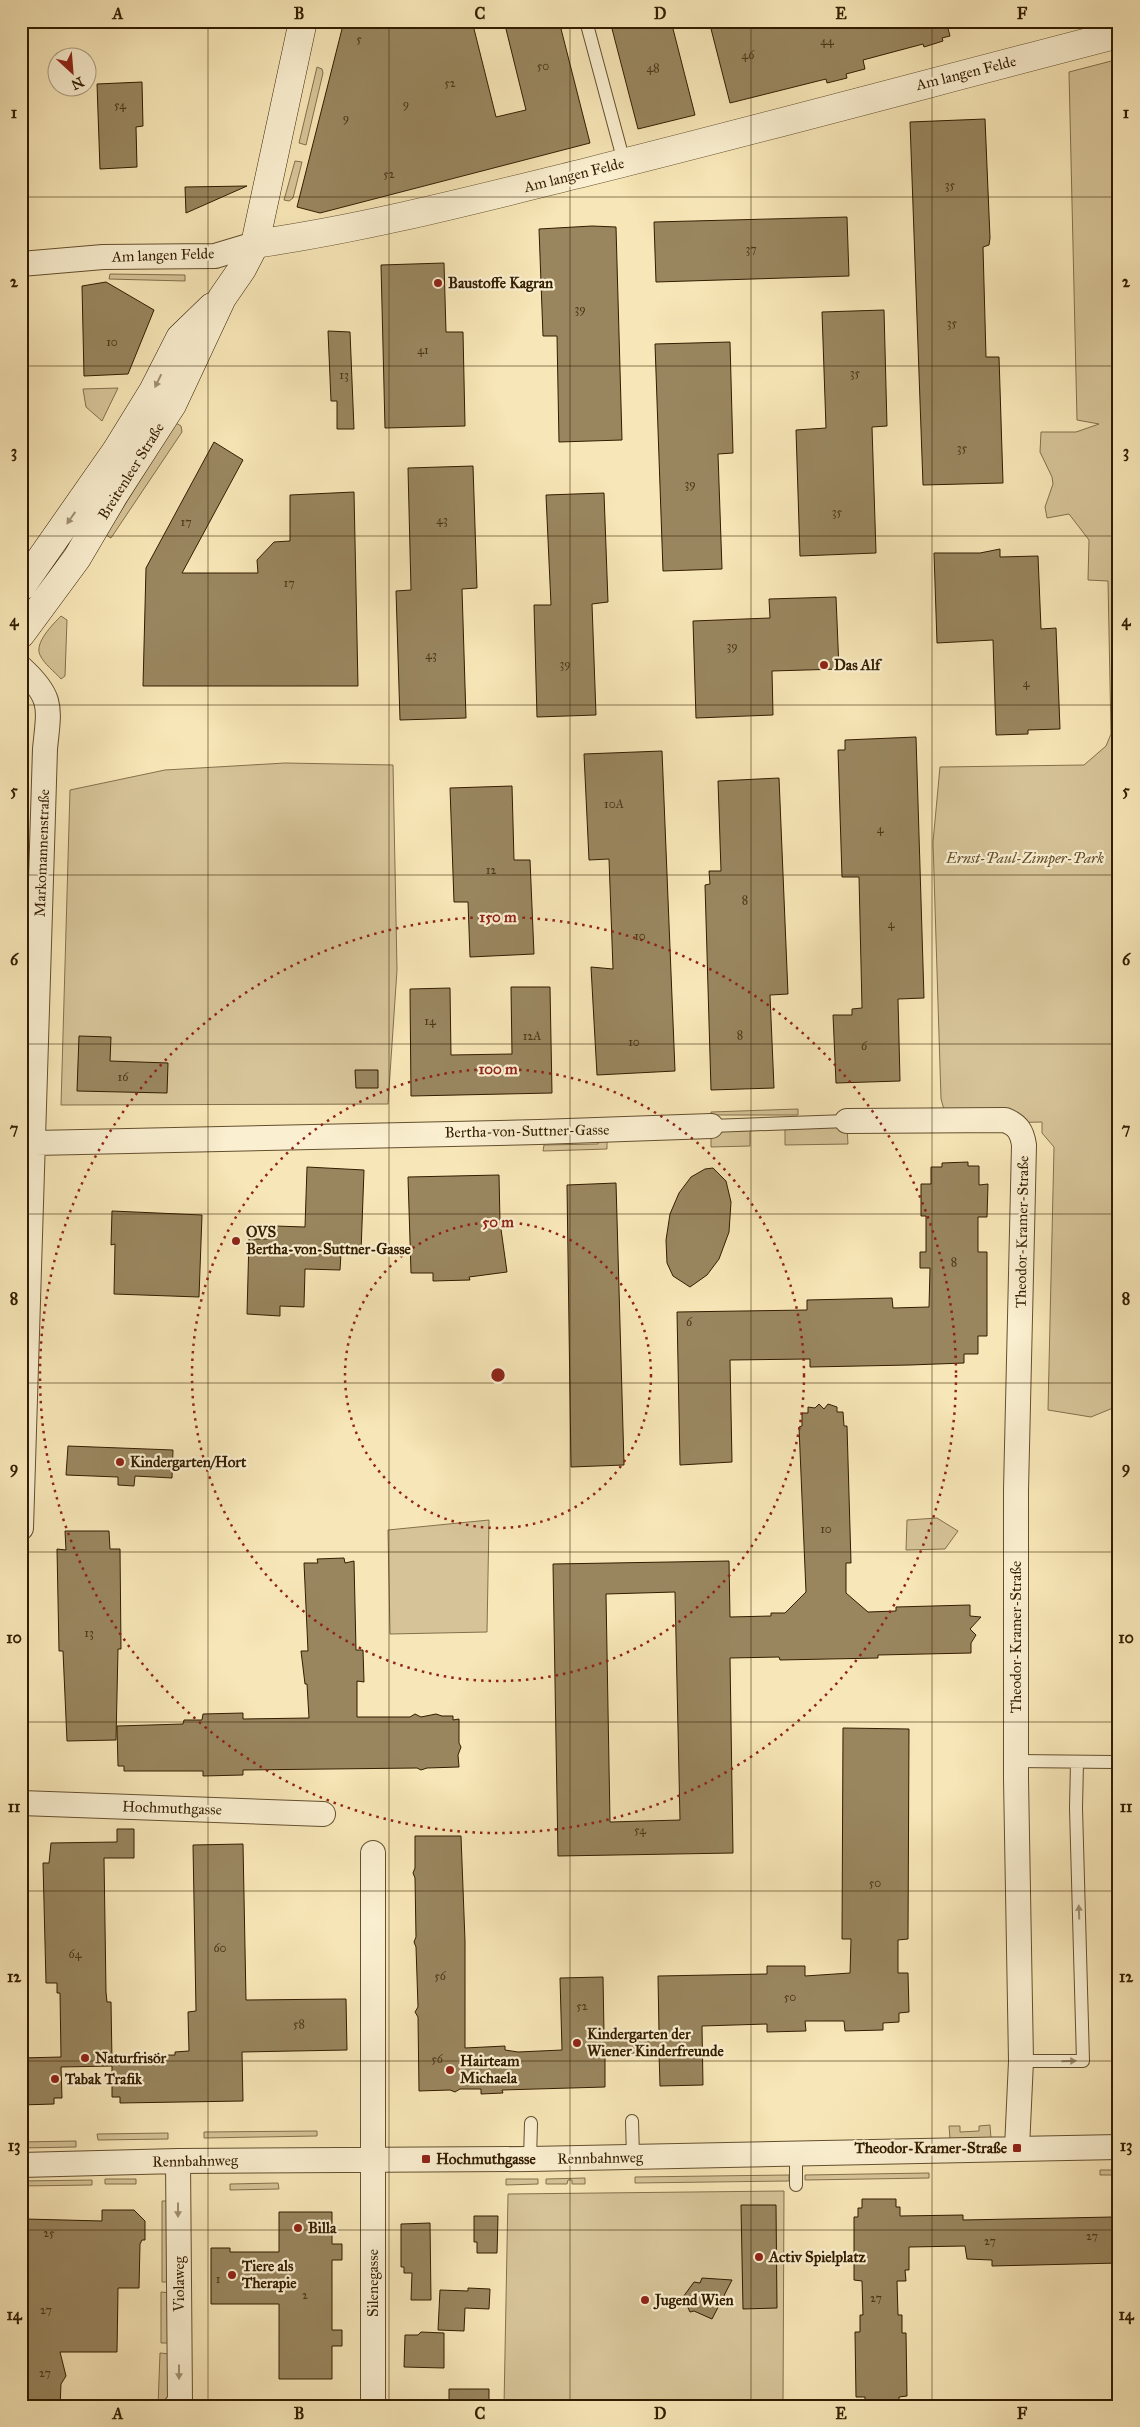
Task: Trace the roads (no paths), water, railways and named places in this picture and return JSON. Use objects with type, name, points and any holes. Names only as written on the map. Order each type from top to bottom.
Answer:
[{"type":"main road","name":"Breitenleer Straße","points":[[21,634],[77,558],[114,495],[172,405],[222,298],[242,269],[255,244],[303,21]]},
{"type":"main road","name":"Am langen Felde","points":[[255,244],[370,224],[624,162],[1119,34]]},
{"type":"main road","name":"Breitenleer Straße","points":[[21,587],[116,451],[153,391],[180,338],[222,298]]},
{"type":"street","name":"Am langen Felde","points":[[21,264],[102,257],[215,256],[255,244]]},
{"type":"street","name":"Markomannenstraße","points":[[21,668],[40,687],[48,703],[49,713],[45,749],[35,1143],[21,1528]]},
{"type":"street","name":"Bertha-von-Suttner-Gasse","points":[[847,1121],[1005,1120],[1018,1127]]},
{"type":"street","name":"Bertha-von-Suttner-Gasse","points":[[35,1143],[538,1132],[711,1126]]},
{"type":"street","name":"Theodor-Kramer-Straße","points":[[1017,2148],[1021,2062],[1016,1761],[1016,1490],[1024,1146],[1022,1134],[1018,1127]]},
{"type":"street","name":"Hochmuthgasse","points":[[21,1803],[323,1814]]},
{"type":"street","points":[[373,1853],[374,2160]]},
{"type":"street","name":"Rennbahnweg","points":[[21,2165],[178,2161],[530,2159],[1119,2147]]},
{"type":"street","name":"Silenegasse","points":[[374,2160],[372,2184],[374,2406]]},
{"type":"street","name":"Violaweg","points":[[178,2161],[184,2405]]},
{"type":"lane","points":[[586,21],[624,162]]},
{"type":"lane","name":"Bertha-von-Suttner-Gasse","points":[[711,1126],[847,1121]]},
{"type":"lane","points":[[1016,1761],[1114,1762]]},
{"type":"lane","points":[[1021,2062],[1083,2060],[1076,1808],[1077,1762]]},
{"type":"lane","points":[[632,2120],[634,2157]]},
{"type":"lane","points":[[530,2159],[531,2123]]},
{"type":"lane","points":[[796,2153],[796,2185]]},
{"type":"place","name":"Baustoffe Kagran","points":[[438,283]]},
{"type":"place","name":"Das Alf","points":[[824,665]]},
{"type":"place","name":"OVS Bertha-von-Suttner-Gasse","points":[[236,1241]]},
{"type":"place","name":"Kindergarten/Hort","points":[[120,1462]]},
{"type":"place","name":"Kindergarten der Wiener Kinderfreunde","points":[[577,2043]]},
{"type":"place","name":"Naturfrisör","points":[[85,2058]]},
{"type":"place","name":"Hairteam Michaela","points":[[450,2070]]},
{"type":"place","name":"Tabak Trafik","points":[[55,2079]]},
{"type":"place","name":"Theodor-Kramer-Straße","points":[[1017,2148]]},
{"type":"place","name":"Hochmuthgasse","points":[[426,2159]]},
{"type":"place","name":"Billa","points":[[298,2228]]},
{"type":"place","name":"Activ Spielplatz","points":[[759,2257]]},
{"type":"place","name":"Tiere als Therapie","points":[[232,2275]]},
{"type":"place","name":"Jugend Wien","points":[[645,2300]]},
{"type":"park label","name":"Ernst-Paul-Zimper-Park","points":[[1025,858]]}]
